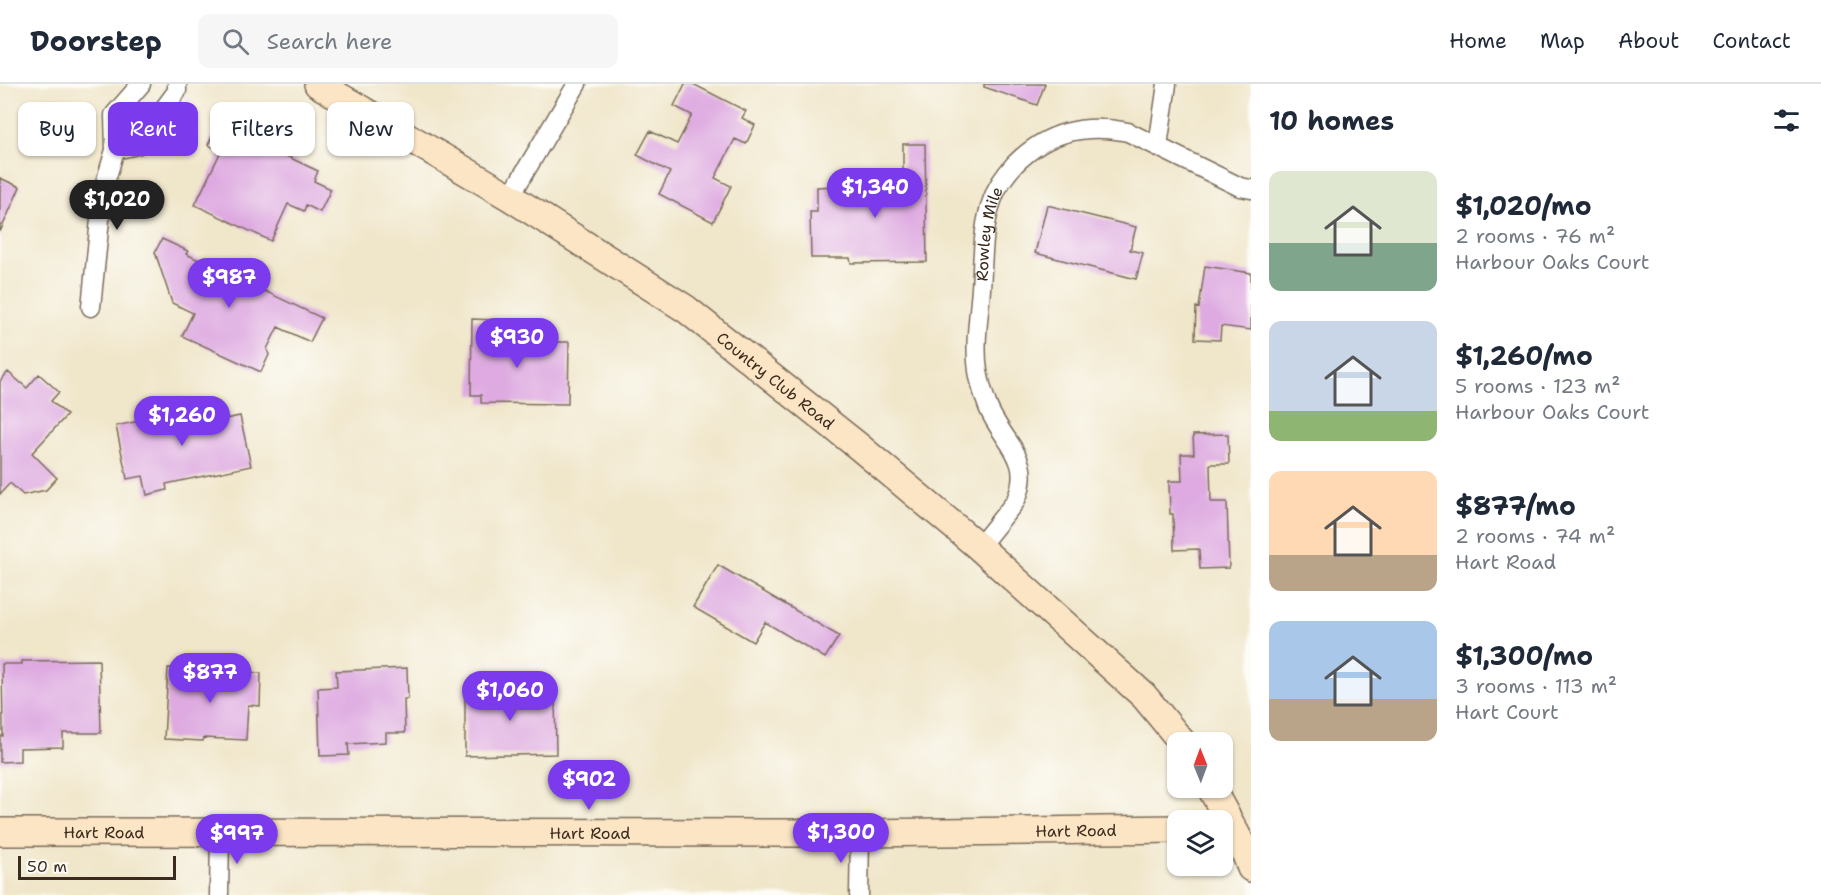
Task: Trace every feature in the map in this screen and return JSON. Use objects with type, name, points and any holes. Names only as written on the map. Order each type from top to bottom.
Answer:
[{"type":"street","points":[[125,102],[141,84]]},
{"type":"street","points":[[170,102],[177,92],[177,84]]},
{"type":"street","name":"Country Club Road","points":[[318,84],[510,197],[686,309],[858,446],[979,547],[1144,696],[1174,732]]},
{"type":"street","points":[[510,197],[577,84]]},
{"type":"street","points":[[1158,146],[1167,84]]},
{"type":"street","name":"Rowley Mile","points":[[979,547],[1015,502],[1023,476],[1018,457],[988,407],[978,371],[977,342],[986,222],[993,197],[1008,172],[1028,151],[1052,136],[1080,129],[1109,129],[1128,132],[1240,187],[1251,189]]},
{"type":"street","points":[[91,307],[103,190],[113,156]]},
{"type":"street","name":"Hart Road","points":[[0,832],[860,833],[1167,829]]},
{"type":"street","points":[[219,895],[220,833]]},
{"type":"street","points":[[859,895],[860,833]]},
{"type":"street","points":[[1233,833],[1248,854]]},
{"type":"building","points":[[685,84],[693,84],[746,111],[742,118],[755,125],[746,144],[735,139],[715,178],[731,186],[713,222],[659,194],[670,172],[637,155],[650,131],[677,144],[692,115],[674,106]]},
{"type":"building","points":[[984,84],[1045,84],[1037,105],[984,87]]},
{"type":"building","points":[[903,144],[925,144],[927,262],[851,263],[850,258],[811,258],[810,212],[817,212],[817,187],[837,186],[837,195],[885,194],[885,186],[903,186]]},
{"type":"building","points":[[219,156],[286,156],[318,171],[314,181],[331,189],[320,212],[306,205],[304,211],[288,204],[271,241],[195,205]]},
{"type":"building","points":[[0,178],[20,187],[0,232]]},
{"type":"building","points":[[1047,205],[1136,227],[1130,250],[1143,253],[1136,279],[1035,253]]},
{"type":"building","points":[[162,239],[188,251],[186,254],[322,318],[310,342],[278,327],[267,349],[269,355],[261,372],[182,336],[193,313],[172,303],[155,252]]},
{"type":"building","points":[[1205,266],[1251,273],[1251,330],[1221,326],[1220,340],[1195,339],[1196,307],[1199,308]]},
{"type":"building","points":[[472,319],[497,320],[497,342],[569,342],[568,404],[481,403],[481,395],[471,395]]},
{"type":"building","points":[[8,372],[27,388],[39,374],[59,392],[51,401],[67,415],[32,453],[57,478],[46,490],[23,495],[10,483],[0,494],[0,381]]},
{"type":"building","points":[[212,400],[216,421],[240,416],[251,466],[166,484],[167,490],[147,495],[143,476],[127,479],[116,426],[189,410],[188,405]]},
{"type":"building","points":[[1228,434],[1229,464],[1210,464],[1211,502],[1227,502],[1229,568],[1200,569],[1199,549],[1174,550],[1169,481],[1182,481],[1181,454],[1194,454],[1193,435]]},
{"type":"building","points":[[718,565],[839,636],[825,658],[765,622],[753,642],[693,607]]},
{"type":"building","points":[[99,660],[101,733],[63,733],[63,747],[20,748],[20,761],[0,762],[0,736],[3,736],[2,664],[22,664],[22,661]]},
{"type":"building","points":[[168,668],[261,673],[260,706],[248,705],[246,740],[164,739]]},
{"type":"building","points":[[407,668],[408,699],[404,699],[405,733],[386,733],[386,742],[348,744],[349,755],[320,756],[318,688],[337,687],[336,671]]},
{"type":"building","points":[[527,680],[546,680],[546,696],[555,696],[556,754],[465,756],[465,686],[487,686],[488,697],[527,697]]}]
